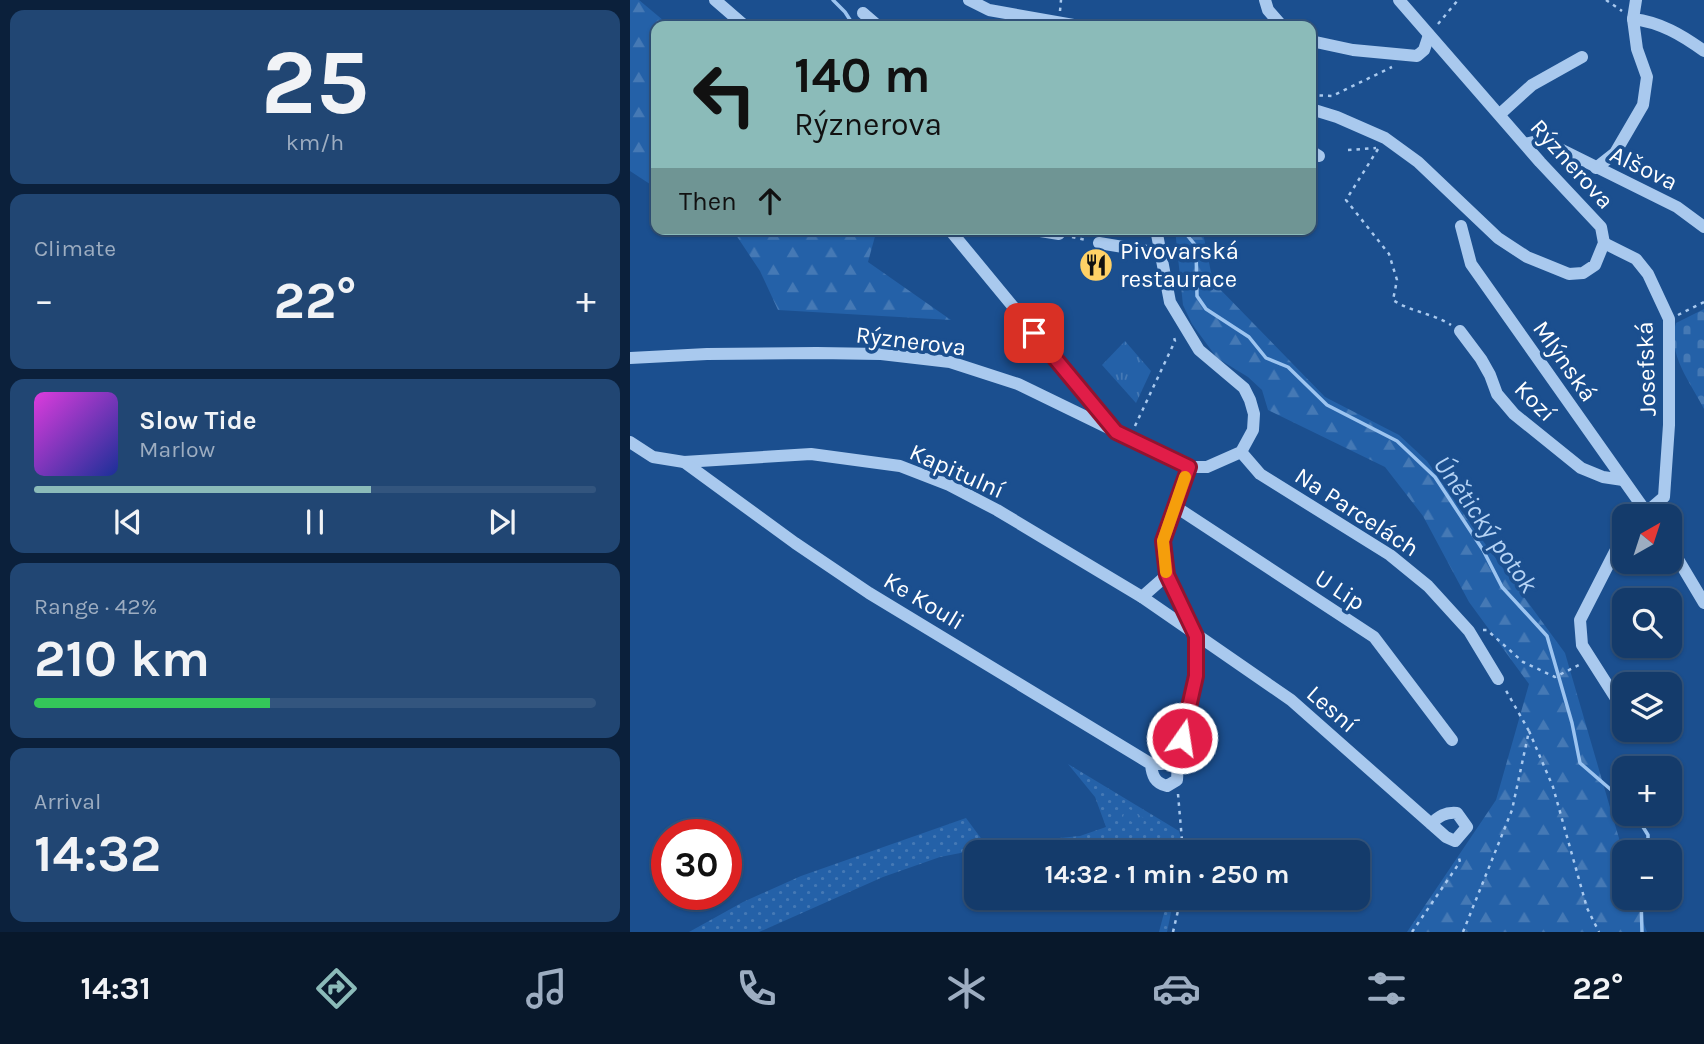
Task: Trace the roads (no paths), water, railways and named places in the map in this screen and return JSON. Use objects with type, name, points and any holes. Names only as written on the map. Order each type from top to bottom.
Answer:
[{"type":"street","points":[[715,0],[739,21]]},
{"type":"street","points":[[969,0],[989,10],[1051,21]]},
{"type":"street","points":[[1265,0],[1268,10],[1278,21]]},
{"type":"street","name":"Rýznerova","points":[[1316,111],[1385,138],[1418,162],[1504,243],[1534,261],[1564,274],[1579,274],[1595,265],[1604,243],[1601,227],[1399,0]]},
{"type":"street","points":[[1597,168],[1615,153],[1643,105],[1647,77],[1637,48],[1633,19],[1636,0]]},
{"type":"street","points":[[863,13],[872,21]]},
{"type":"street","points":[[1633,19],[1646,20],[1672,30],[1704,51]]},
{"type":"street","points":[[1316,42],[1353,50],[1417,56],[1424,50],[1429,34]]},
{"type":"street","points":[[1500,114],[1532,85],[1582,57]]},
{"type":"street","name":"Alšova","points":[[1525,144],[1542,140],[1677,207],[1704,227]]},
{"type":"street","name":"Mlýnská","points":[[1461,226],[1471,264],[1639,504]]},
{"type":"street","points":[[955,235],[1116,432]]},
{"type":"street","points":[[1151,764],[1161,764],[1178,758],[1196,676],[1196,636],[1167,575],[1163,541],[1189,467],[1207,467],[1241,452],[1253,430],[1254,414],[1244,388],[1199,349],[1184,328],[1170,302],[1157,235]]},
{"type":"street","points":[[1099,243],[1159,253]]},
{"type":"street","name":"Josefská","points":[[1604,243],[1636,259],[1648,274],[1669,319],[1670,425],[1664,497],[1657,504]]},
{"type":"street","name":"Kozí","points":[[1460,331],[1481,359],[1497,394],[1514,414],[1581,468],[1603,477],[1623,480]]},
{"type":"street","name":"Rýznerova","points":[[630,358],[817,353],[880,354],[950,362],[1018,384],[1189,467]]},
{"type":"street","name":"Kapitulní","points":[[630,442],[653,457],[684,462],[811,454],[900,466],[949,485],[997,510],[1142,597],[1196,636]]},
{"type":"street","name":"Na Parcelách","points":[[1241,452],[1260,474],[1390,555],[1429,586],[1469,631],[1498,678]]},
{"type":"street","name":"Ke Kouli","points":[[684,462],[869,593],[1151,764],[1152,775],[1160,784],[1167,786],[1177,780],[1178,758]]},
{"type":"street","name":"U Lip","points":[[1176,507],[1374,637],[1452,740]]},
{"type":"street","points":[[1612,557],[1580,620],[1582,645],[1612,692]]},
{"type":"street","points":[[1682,566],[1704,603]]},
{"type":"street","points":[[1142,597],[1167,575]]},
{"type":"street","name":"Lesní","points":[[1196,636],[1290,700],[1446,838],[1455,841],[1467,827],[1457,813],[1444,814],[1431,824]]},
{"type":"waterway","name":"Únětický potok","points":[[833,0],[851,21]]},
{"type":"waterway","name":"Únětický potok","points":[[1187,235],[1196,246],[1197,296],[1206,309],[1249,337],[1266,358],[1288,367],[1327,405],[1397,441],[1435,477],[1483,550],[1502,587],[1547,636],[1572,723],[1580,763],[1612,791]]},
{"type":"waterway","name":"Únětický potok","points":[[1642,826],[1648,840]]},
{"type":"waterway","name":"Únětický potok","points":[[1641,910],[1642,932]]},
{"type":"place","name":"Pivovarská restaurace","points":[[1096,265]]}]
